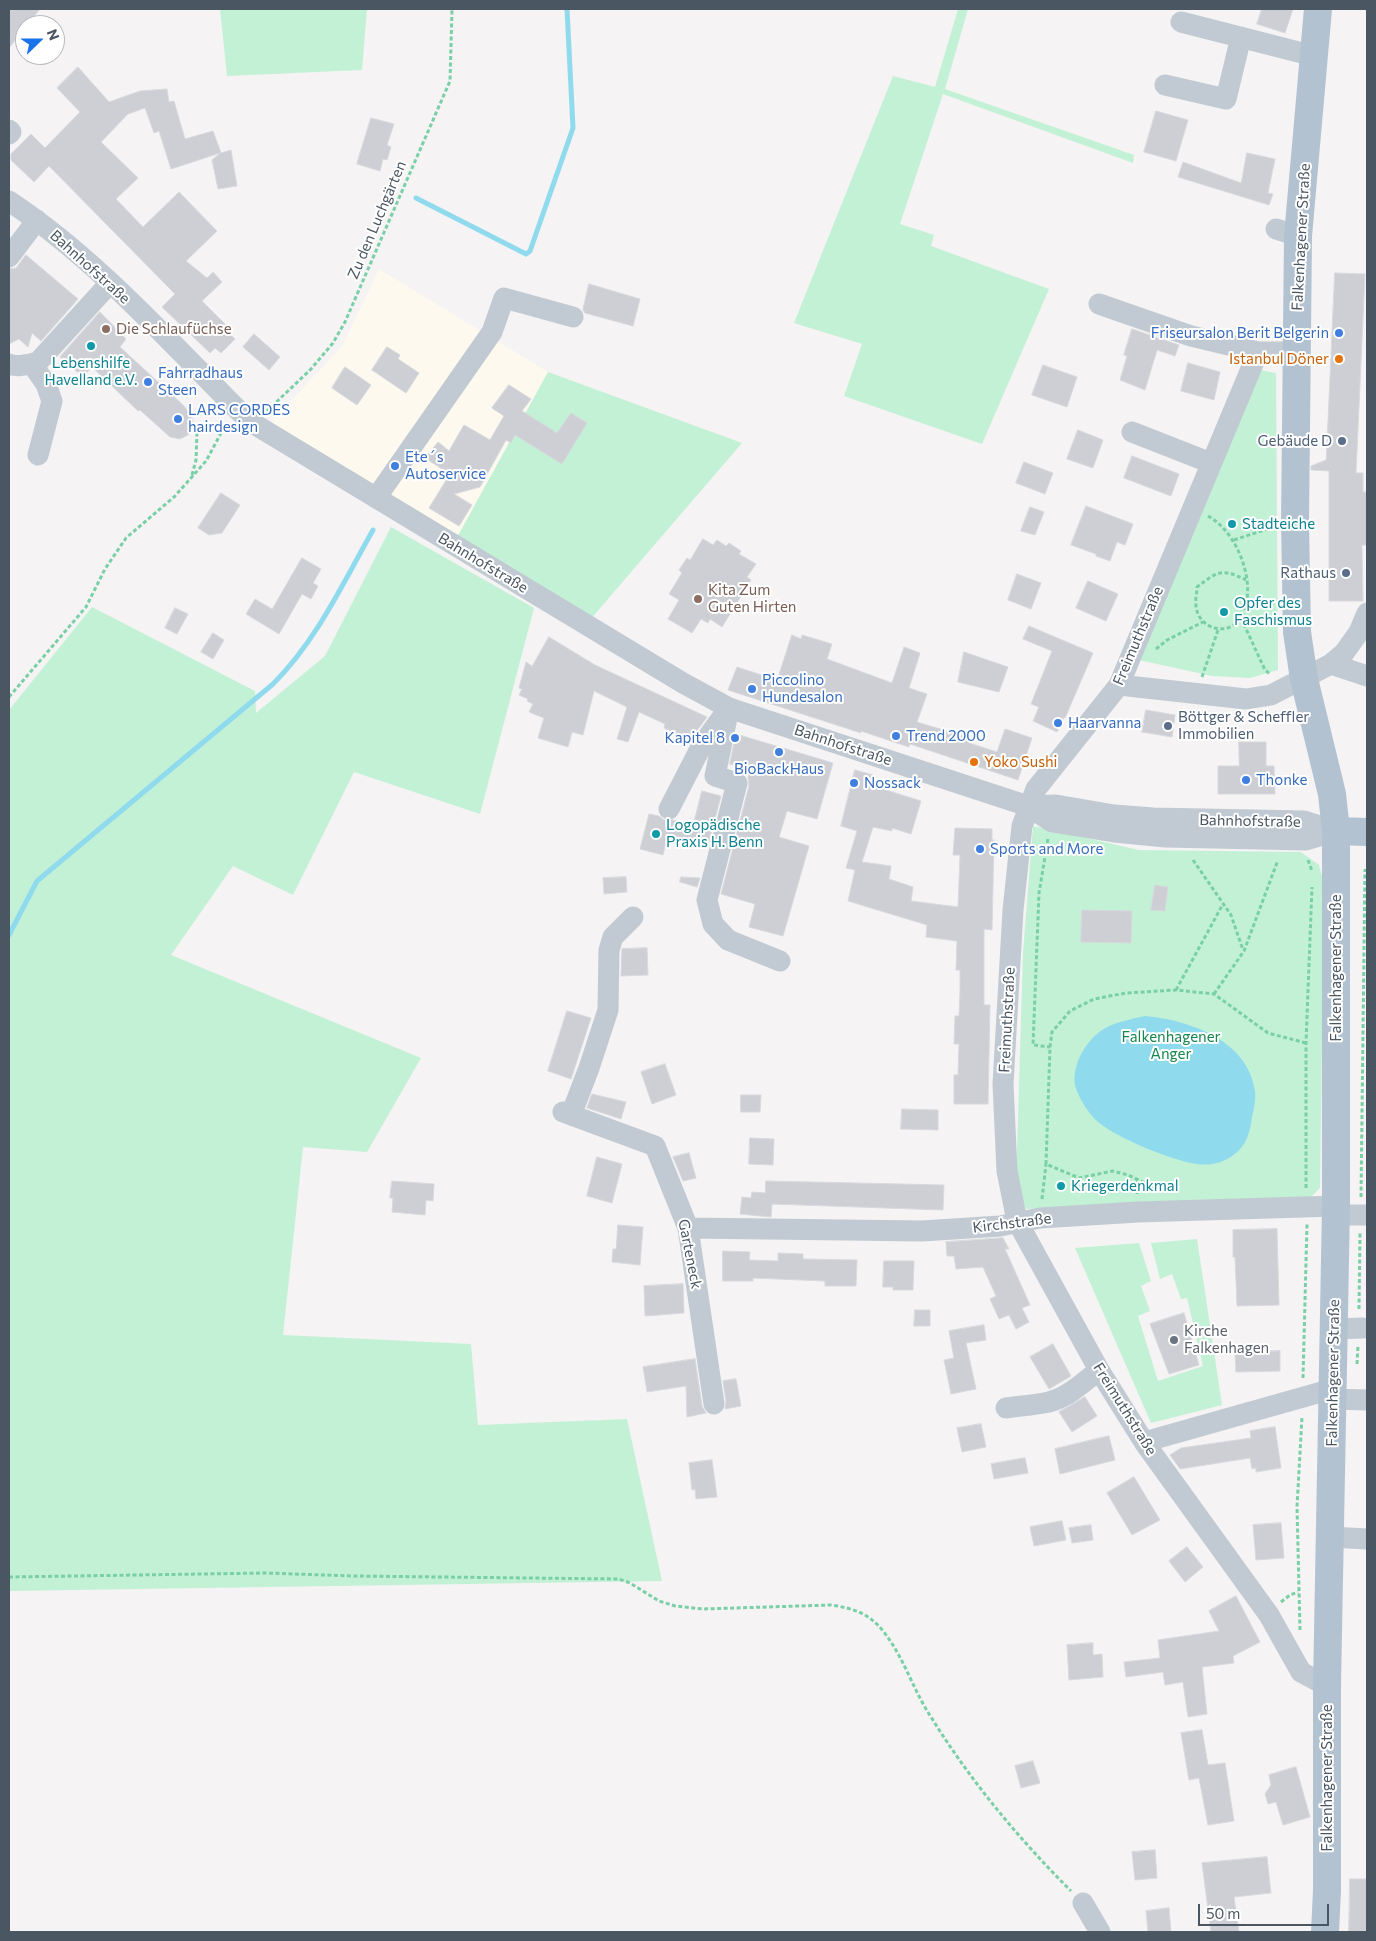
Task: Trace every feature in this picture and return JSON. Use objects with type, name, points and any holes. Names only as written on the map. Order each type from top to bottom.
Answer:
[{"type":"main road","name":"Falkenhagener Straße","points":[[1318,9],[1314,56],[1287,233],[1297,352],[1295,522],[1298,632],[1295,683],[1332,794],[1336,831],[1336,1210],[1332,1329],[1331,1537],[1327,1686],[1327,1890],[1324,1932]]},
{"type":"main road","points":[[1336,831],[1367,832]]},
{"type":"street","points":[[1180,22],[1314,56]]},
{"type":"street","points":[[1165,85],[1226,99],[1241,37]]},
{"type":"street","points":[[9,130],[9,134]]},
{"type":"street","name":"Bahnhofstraße","points":[[9,201],[37,220],[110,283],[254,424],[675,678],[729,708],[1028,806],[1052,822],[1114,832],[1166,837],[1306,840],[1336,831]]},
{"type":"street","points":[[9,257],[37,220]]},
{"type":"street","points":[[9,364],[13,366],[38,362],[110,283]]},
{"type":"street","points":[[376,498],[492,332],[504,298],[573,317]]},
{"type":"street","points":[[1099,304],[1191,336],[1258,352],[1297,352]]},
{"type":"street","name":"Freimuthstraße","points":[[1258,352],[1119,685],[1036,789],[1028,806],[1022,826],[1013,910],[1003,1084],[1007,1170],[1017,1221],[1099,1370],[1144,1442],[1269,1615],[1301,1672],[1327,1686]]},
{"type":"street","points":[[32,364],[46,384],[52,401],[38,455]]},
{"type":"street","points":[[1132,432],[1211,463]]},
{"type":"street","points":[[1119,685],[1246,699],[1271,695],[1331,664],[1344,653],[1359,632],[1367,613]]},
{"type":"street","points":[[1331,664],[1367,676]]},
{"type":"street","points":[[669,809],[702,745],[729,708]]},
{"type":"street","points":[[729,708],[715,776],[737,783],[707,900],[714,924],[728,940],[780,961]]},
{"type":"street","name":"Garteneck","points":[[633,917],[613,937],[609,950],[608,1010],[589,1068],[567,1114],[655,1146],[688,1228],[714,1404]]},
{"type":"street","name":"Kirchstraße","points":[[688,1228],[922,1231],[1000,1226],[1017,1221],[1040,1218],[1138,1212],[1336,1210],[1367,1215]]},
{"type":"street","points":[[1332,1329],[1363,1328]]},
{"type":"street","points":[[1006,1408],[1049,1402],[1079,1387],[1099,1370]]},
{"type":"street","points":[[1144,1442],[1332,1394],[1367,1400]]},
{"type":"street","points":[[1331,1537],[1367,1539]]},
{"type":"street","points":[[1083,1903],[1100,1932]]},
{"type":"path","name":"Zu den Luchgärten","points":[[271,418],[265,414],[328,350],[345,322],[450,81],[452,9]]},
{"type":"path","points":[[9,697],[86,607],[105,568],[126,538],[174,497],[206,460],[227,423],[221,418]]},
{"type":"path","points":[[191,478],[196,460],[197,432]]},
{"type":"path","points":[[1192,508],[1216,520],[1234,540],[1243,562],[1246,580],[1248,595],[1241,618],[1230,627],[1218,630],[1203,622],[1196,607],[1197,587],[1213,575],[1229,571],[1246,580]]},
{"type":"path","points":[[1234,540],[1281,524]]},
{"type":"path","points":[[1241,618],[1265,670],[1295,683]]},
{"type":"path","points":[[1154,650],[1167,640],[1203,622]]},
{"type":"path","points":[[1197,693],[1218,630]]},
{"type":"path","points":[[1049,832],[1038,893],[1033,1045],[1050,1047]]},
{"type":"path","points":[[1194,860],[1231,914],[1244,951]]},
{"type":"path","points":[[1214,994],[1244,951],[1278,860]]},
{"type":"path","points":[[1176,990],[1223,904]]},
{"type":"path","points":[[1040,1218],[1046,1164],[1052,1032],[1070,1011],[1094,999],[1126,993],[1176,990],[1214,994],[1268,1033],[1306,1043]]},
{"type":"path","points":[[1046,1164],[1079,1178],[1113,1171],[1128,1174],[1160,1191],[1169,1193]]},
{"type":"path","points":[[1297,1190],[1306,1189]]},
{"type":"path","points":[[9,1577],[265,1573],[619,1579],[659,1601],[675,1606],[693,1608],[831,1605],[850,1607],[863,1613],[882,1630],[896,1649],[926,1710],[953,1753],[989,1801],[1083,1903]]},
{"type":"shaded area","points":[[379,269],[548,372],[455,541],[270,423],[343,345]]},
{"type":"green space","points":[[220,9],[367,9],[362,70],[227,76]]},
{"type":"green space","points":[[958,9],[968,9],[945,89],[1134,155],[1133,163],[943,94],[900,224],[934,235],[931,246],[1049,289],[982,444],[844,396],[862,344],[794,323],[893,76],[935,87]]},
{"type":"green space","points":[[1261,370],[1276,373],[1278,670],[1250,678],[1212,676],[1139,660]]},
{"type":"green space","points":[[548,372],[742,443],[589,621],[455,541]]},
{"type":"green space","points":[[391,527],[534,608],[480,814],[354,772],[293,895],[233,866],[171,955],[421,1058],[367,1152],[303,1147],[283,1335],[471,1344],[478,1425],[627,1419],[662,1581],[9,1591],[9,710],[92,607],[255,691],[256,713],[325,656]]},
{"type":"green space","name":"Falkenhagener Anger","points":[[1033,826],[1139,850],[1301,852],[1319,865],[1324,884],[1320,1188],[1310,1198],[1026,1209],[1016,1185],[1023,953]]},
{"type":"green space","points":[[1197,1239],[1222,1405],[1151,1423],[1075,1248],[1139,1243],[1151,1281],[1141,1286],[1150,1311],[1138,1316],[1158,1381],[1203,1366],[1187,1298],[1181,1299],[1172,1274],[1160,1279],[1151,1243]]},
{"type":"water","points":[[1145,1016],[1180,1022],[1214,1036],[1229,1046],[1241,1058],[1250,1073],[1255,1091],[1255,1104],[1250,1129],[1241,1148],[1228,1158],[1220,1162],[1202,1165],[1159,1153],[1130,1141],[1105,1127],[1094,1118],[1084,1104],[1075,1085],[1076,1069],[1081,1054],[1091,1040],[1107,1027]]},
{"type":"building","points":[[9,9],[40,9],[35,15],[15,15],[15,40],[9,48]]},
{"type":"building","points":[[1262,9],[1293,9],[1285,33],[1257,24]]},
{"type":"building","points":[[78,67],[109,102],[140,91],[167,89],[169,102],[174,101],[185,139],[213,131],[221,153],[231,150],[237,186],[218,189],[212,160],[220,153],[171,169],[159,131],[154,133],[145,108],[128,114],[101,142],[138,178],[116,199],[143,227],[179,192],[217,231],[186,261],[207,278],[213,272],[222,282],[202,301],[226,325],[223,328],[235,339],[221,353],[215,348],[210,353],[162,307],[175,294],[49,166],[34,182],[11,160],[11,154],[31,134],[45,148],[80,112],[57,88]]},
{"type":"building","points":[[1156,111],[1188,120],[1176,161],[1144,152]]},
{"type":"building","points":[[371,118],[394,124],[387,145],[391,147],[387,160],[383,159],[380,171],[357,164]]},
{"type":"building","points":[[1247,153],[1275,159],[1268,193],[1273,194],[1269,205],[1178,177],[1183,162],[1241,183]]},
{"type":"building","points":[[26,255],[78,299],[41,341],[32,333],[28,347],[19,339],[9,344],[9,269],[16,268]]},
{"type":"building","points":[[1335,273],[1365,274],[1356,473],[1363,473],[1363,492],[1367,492],[1367,545],[1362,545],[1363,601],[1329,601],[1329,471],[1311,470],[1311,466],[1326,460]]},
{"type":"building","points":[[589,284],[640,299],[633,326],[585,313],[583,310]]},
{"type":"building","points":[[100,312],[126,339],[120,347],[183,405],[191,415],[194,424],[188,435],[180,439],[170,437],[140,410],[138,411],[92,367],[83,377],[60,357]]},
{"type":"building","points":[[1132,329],[1179,345],[1175,356],[1157,350],[1145,390],[1120,380],[1127,356],[1124,355]]},
{"type":"building","points":[[254,334],[280,357],[269,370],[243,347]]},
{"type":"building","points":[[387,347],[400,355],[398,359],[419,373],[406,393],[372,370]]},
{"type":"building","points":[[1188,363],[1220,372],[1214,400],[1181,391]]},
{"type":"building","points":[[1043,365],[1077,377],[1067,407],[1032,395]]},
{"type":"building","points":[[345,367],[371,385],[357,405],[332,388]]},
{"type":"building","points":[[509,385],[531,399],[522,411],[557,433],[571,413],[587,423],[562,464],[515,435],[511,443],[506,440],[480,487],[454,494],[472,505],[459,526],[429,508],[450,474],[425,458],[438,442],[449,451],[464,425],[490,440],[504,416],[492,408]]},
{"type":"building","points":[[1078,430],[1103,440],[1093,468],[1067,459]]},
{"type":"building","points":[[1132,456],[1179,474],[1171,496],[1124,478]]},
{"type":"building","points":[[1024,462],[1053,473],[1045,494],[1016,483]]},
{"type":"building","points":[[221,493],[240,505],[222,533],[209,535],[198,528]]},
{"type":"building","points":[[1086,506],[1133,524],[1125,545],[1117,542],[1110,561],[1071,545]]},
{"type":"building","points":[[1030,507],[1044,512],[1035,535],[1021,531]]},
{"type":"building","points":[[703,539],[713,545],[717,540],[726,546],[729,543],[741,551],[739,554],[756,564],[747,577],[751,580],[722,627],[710,619],[708,623],[701,619],[692,633],[668,619],[679,600],[669,594],[682,573],[679,570],[687,558],[690,560]]},
{"type":"building","points":[[302,558],[321,569],[313,583],[318,586],[311,599],[302,594],[279,634],[246,614],[255,599],[272,609]]},
{"type":"building","points":[[1017,574],[1041,583],[1031,609],[1008,600]]},
{"type":"building","points":[[1088,581],[1118,594],[1106,621],[1076,608]]},
{"type":"building","points":[[175,608],[188,614],[177,634],[165,628]]},
{"type":"building","points":[[1029,626],[1093,653],[1057,732],[1033,721],[1039,707],[1031,704],[1052,651],[1023,639]]},
{"type":"building","points":[[213,633],[224,640],[213,659],[201,652]]},
{"type":"building","points":[[792,635],[801,639],[802,635],[832,644],[827,659],[892,683],[904,647],[920,653],[909,688],[927,694],[917,722],[970,738],[969,743],[997,752],[1005,729],[1032,738],[1018,780],[910,744],[909,747],[861,731],[861,733],[728,690],[737,667],[777,680]]},
{"type":"building","points":[[549,637],[595,665],[707,717],[690,740],[664,728],[665,724],[639,712],[628,742],[617,739],[627,707],[594,691],[583,735],[572,732],[568,747],[538,738],[544,718],[529,712],[533,704],[527,701],[528,699],[519,695],[522,689],[519,688],[526,662],[532,666]]},
{"type":"building","points":[[964,652],[1008,667],[999,692],[958,682]]},
{"type":"building","points":[[1146,710],[1175,715],[1172,737],[1142,732]]},
{"type":"building","points":[[736,734],[833,763],[817,819],[787,811],[779,837],[809,846],[783,936],[749,927],[755,904],[721,894],[749,786],[748,777],[750,770],[730,764]]},
{"type":"building","name":"Thonke","points":[[1239,742],[1266,742],[1266,766],[1274,766],[1275,794],[1218,794],[1218,766],[1239,766]]},
{"type":"building","points":[[855,770],[873,775],[870,785],[921,801],[911,834],[892,828],[892,831],[873,827],[862,862],[891,866],[889,879],[913,887],[911,901],[958,907],[960,855],[953,855],[955,828],[992,829],[992,840],[994,840],[992,930],[984,929],[984,1005],[990,1005],[988,1104],[954,1104],[954,1075],[958,1075],[959,1044],[954,1044],[955,1016],[959,1016],[960,991],[960,970],[956,970],[957,941],[926,937],[927,925],[848,901],[855,870],[846,868],[857,831],[841,826]]},
{"type":"building","points":[[702,791],[721,796],[708,845],[668,834],[663,855],[640,849],[649,814],[659,816],[664,820],[674,820],[693,825]]},
{"type":"building","points":[[626,877],[627,892],[604,894],[603,878]]},
{"type":"building","points":[[681,877],[700,878],[697,887],[680,882]]},
{"type":"building","points":[[1155,885],[1168,887],[1165,911],[1151,910]]},
{"type":"building","points":[[1082,910],[1132,911],[1131,943],[1081,942]]},
{"type":"building","points":[[647,948],[648,975],[621,976],[622,949]]},
{"type":"building","points":[[567,1011],[591,1018],[571,1079],[548,1071]]},
{"type":"building","points":[[665,1064],[676,1095],[652,1104],[641,1072]]},
{"type":"building","points":[[592,1094],[626,1102],[621,1119],[587,1108]]},
{"type":"building","points":[[741,1095],[761,1095],[760,1112],[741,1112]]},
{"type":"building","points":[[902,1109],[938,1110],[938,1130],[901,1129]]},
{"type":"building","points":[[750,1138],[774,1139],[773,1165],[749,1164]]},
{"type":"building","points":[[689,1153],[696,1178],[683,1181],[673,1157]]},
{"type":"building","points":[[597,1157],[622,1164],[612,1203],[587,1196]]},
{"type":"building","points":[[392,1181],[434,1184],[433,1201],[426,1200],[425,1215],[392,1212],[393,1198],[390,1198]]},
{"type":"building","points":[[766,1181],[944,1185],[943,1210],[772,1204],[771,1217],[740,1214],[742,1197],[751,1198],[752,1192],[765,1193]]},
{"type":"building","points":[[618,1225],[643,1227],[640,1265],[612,1262],[613,1249],[616,1249]]},
{"type":"building","points":[[1277,1229],[1279,1305],[1237,1306],[1233,1230]]},
{"type":"building","points":[[1003,1238],[1009,1249],[1005,1249],[1030,1305],[1022,1308],[1029,1322],[1016,1329],[1009,1315],[999,1319],[990,1299],[996,1296],[983,1267],[956,1269],[954,1256],[947,1256],[946,1242]]},
{"type":"building","points":[[723,1251],[750,1252],[749,1260],[778,1261],[778,1253],[803,1254],[803,1259],[857,1260],[856,1286],[825,1286],[825,1281],[753,1278],[753,1281],[723,1281]]},
{"type":"building","points":[[884,1261],[914,1261],[913,1290],[893,1290],[893,1287],[883,1287]]},
{"type":"building","points":[[683,1284],[684,1313],[645,1316],[644,1286]]},
{"type":"building","points":[[915,1310],[930,1310],[930,1326],[914,1326]]},
{"type":"building","name":"Kirche Falkenhagen","points":[[1184,1313],[1199,1365],[1169,1374],[1150,1324]]},
{"type":"building","points":[[984,1325],[986,1340],[966,1343],[976,1389],[951,1394],[944,1360],[954,1358],[949,1331]]},
{"type":"building","points":[[1053,1344],[1071,1376],[1049,1389],[1030,1357]]},
{"type":"building","points":[[1280,1351],[1280,1371],[1236,1372],[1235,1352]]},
{"type":"building","points":[[695,1359],[702,1406],[706,1413],[687,1417],[686,1386],[647,1392],[643,1367]]},
{"type":"building","points":[[736,1379],[741,1406],[725,1409],[723,1381]]},
{"type":"building","points":[[1085,1397],[1097,1416],[1072,1432],[1059,1412]]},
{"type":"building","points":[[981,1424],[986,1447],[962,1452],[957,1428]]},
{"type":"building","points":[[1275,1427],[1281,1468],[1256,1472],[1256,1468],[1252,1469],[1250,1458],[1180,1469],[1170,1455],[1181,1448],[1251,1438],[1250,1431]]},
{"type":"building","points":[[1109,1436],[1115,1460],[1060,1474],[1055,1449]]},
{"type":"building","points":[[1025,1458],[1028,1473],[994,1479],[991,1464]]},
{"type":"building","points":[[712,1460],[717,1497],[696,1499],[695,1489],[692,1490],[689,1463]]},
{"type":"building","points":[[1134,1477],[1160,1520],[1132,1535],[1107,1493]]},
{"type":"building","points":[[1062,1521],[1066,1540],[1034,1546],[1030,1527]]},
{"type":"building","points":[[1281,1523],[1284,1558],[1256,1560],[1253,1525]]},
{"type":"building","points":[[1091,1525],[1093,1540],[1072,1543],[1069,1528]]},
{"type":"building","points":[[1187,1547],[1203,1567],[1185,1582],[1169,1561]]},
{"type":"building","points":[[1236,1596],[1260,1642],[1233,1656],[1234,1663],[1202,1667],[1207,1714],[1188,1717],[1183,1682],[1165,1685],[1163,1672],[1126,1677],[1124,1662],[1160,1658],[1158,1640],[1219,1631],[1209,1611]]},
{"type":"building","points":[[1093,1643],[1093,1655],[1102,1654],[1103,1677],[1069,1680],[1067,1645]]},
{"type":"building","points":[[1202,1730],[1208,1765],[1225,1763],[1234,1821],[1208,1825],[1199,1778],[1189,1780],[1181,1733]]},
{"type":"building","points":[[1033,1761],[1040,1783],[1021,1788],[1015,1766]]},
{"type":"building","points":[[1296,1767],[1310,1817],[1283,1825],[1276,1802],[1268,1804],[1265,1794],[1271,1785],[1269,1775]]},
{"type":"building","points":[[1155,1850],[1157,1878],[1135,1880],[1132,1852]]},
{"type":"building","points":[[1267,1857],[1271,1893],[1234,1897],[1239,1932],[1211,1932],[1202,1863]]},
{"type":"building","points":[[1350,1879],[1367,1879],[1367,1931],[1349,1932]]},
{"type":"building","points":[[1169,1908],[1171,1932],[1148,1932],[1146,1911]]},
{"type":"waterway","points":[[416,198],[526,254],[530,251],[573,128],[567,9]]},
{"type":"waterway","points":[[9,935],[37,881],[273,684],[289,667],[316,630],[373,530]]},
{"type":"place","name":"Die Schlaufüchse","points":[[106,329]]},
{"type":"place","name":"Friseursalon Berit Belgerin","points":[[1339,333]]},
{"type":"place","name":"Lebenshilfe Havelland e.V.","points":[[91,346]]},
{"type":"place","name":"Istanbul Döner","points":[[1339,359]]},
{"type":"place","name":"Fahrradhaus Steen","points":[[148,382]]},
{"type":"place","name":"LARS CORDES hairdesign","points":[[178,419]]},
{"type":"place","name":"Gebäude D","points":[[1342,441]]},
{"type":"place","name":"Ete´s Autoservice","points":[[395,466]]},
{"type":"place","name":"Stadteiche","points":[[1232,524]]},
{"type":"place","name":"Rathaus","points":[[1346,573]]},
{"type":"place","name":"Kita Zum Guten Hirten","points":[[698,599]]},
{"type":"place","name":"Opfer des Faschismus","points":[[1224,612]]},
{"type":"place","name":"Piccolino Hundesalon","points":[[752,689]]},
{"type":"place","name":"Haarvanna","points":[[1058,723]]},
{"type":"place","name":"Böttger & Scheffler Immobilien","points":[[1168,726]]},
{"type":"place","name":"Trend 2000","points":[[896,736]]},
{"type":"place","name":"Kapitel 8","points":[[735,738]]},
{"type":"place","name":"BioBackHaus","points":[[779,752]]},
{"type":"place","name":"Yoko Sushi","points":[[974,762]]},
{"type":"place","name":"Thonke","points":[[1246,780]]},
{"type":"place","name":"Nossack","points":[[854,783]]},
{"type":"place","name":"Logopädische Praxis H. Benn","points":[[656,834]]},
{"type":"place","name":"Sports and More","points":[[980,849]]},
{"type":"place","name":"Kriegerdenkmal","points":[[1061,1186]]},
{"type":"place","name":"Kirche Falkenhagen","points":[[1174,1340]]}]
